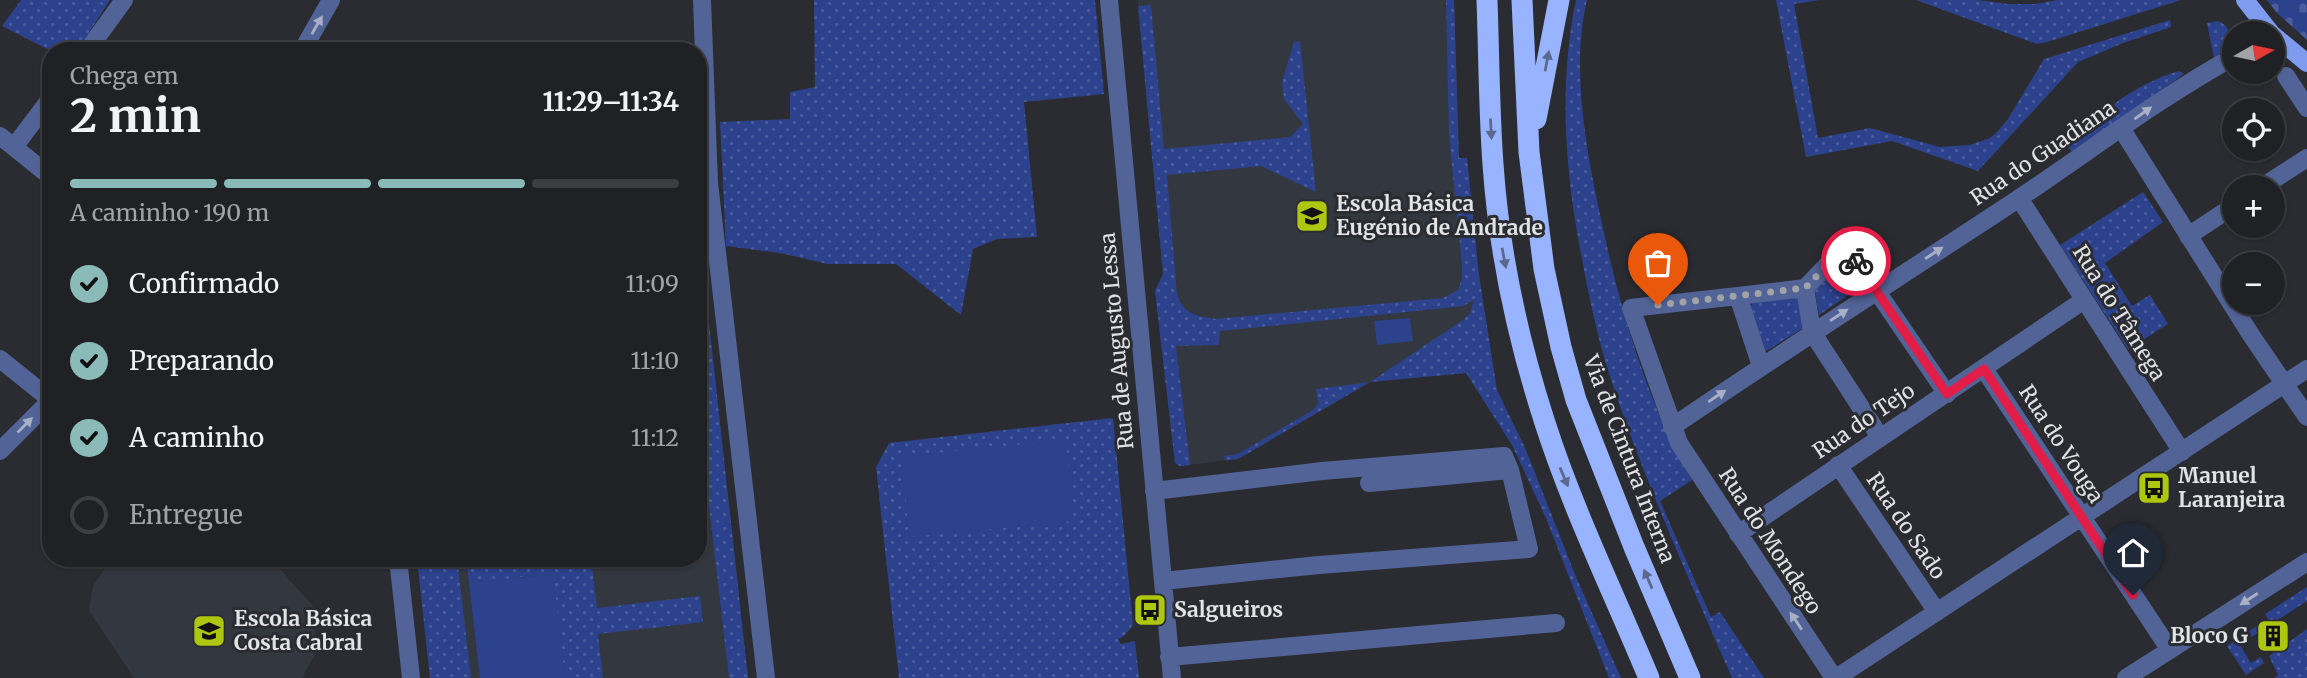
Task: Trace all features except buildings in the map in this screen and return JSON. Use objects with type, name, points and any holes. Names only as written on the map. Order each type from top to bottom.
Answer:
[{"type":"highway","points":[[1487,0],[1493,166],[1502,244],[1514,306],[1537,398],[1560,467],[1650,678]]},
{"type":"highway","name":"Via de Cintura Interna","points":[[1522,0],[1529,152],[1544,269],[1561,347],[1576,400],[1690,678]]},
{"type":"highway","points":[[1529,152],[1559,0]]},
{"type":"main road","points":[[2245,0],[2262,21]]},
{"type":"main road","points":[[2286,46],[2307,63]]},
{"type":"street","points":[[94,42],[124,0]]},
{"type":"street","points":[[307,42],[331,0]]},
{"type":"street","points":[[702,0],[702,42]]},
{"type":"street","name":"Rua de Augusto Lessa","points":[[1109,0],[1172,678]]},
{"type":"street","name":"Rua do Guadiana","points":[[1672,427],[1812,332],[2019,198],[2187,82],[2222,62]]},
{"type":"street","points":[[2286,76],[2307,108]]},
{"type":"street","points":[[42,107],[7,141],[42,170]]},
{"type":"street","points":[[2121,128],[2188,236],[2307,417]]},
{"type":"street","points":[[2281,175],[2307,158]]},
{"type":"street","name":"Rua do Tâmega","points":[[2019,198],[2182,452]]},
{"type":"street","points":[[707,207],[766,678]]},
{"type":"street","points":[[2188,236],[2222,214]]},
{"type":"street","points":[[1761,366],[1738,296],[1805,288],[1838,254],[1848,249],[1947,394]]},
{"type":"street","points":[[1805,288],[1812,332],[1880,437]]},
{"type":"street","name":"Rua do Mondego","points":[[1738,296],[1631,308],[1679,443],[1835,678]]},
{"type":"street","name":"Rua do Tejo","points":[[1738,534],[2084,300]]},
{"type":"street","points":[[0,359],[42,393]]},
{"type":"street","name":"Rua do Vouga","points":[[1984,369],[2169,650]]},
{"type":"street","points":[[1835,678],[2307,369]]},
{"type":"street","points":[[0,451],[42,409]]},
{"type":"street","points":[[1154,491],[1322,471],[1504,456],[1530,549],[1364,557],[1163,581]]},
{"type":"street","name":"Rua do Sado","points":[[1838,465],[1937,612]]},
{"type":"street","points":[[1369,483],[1510,470]]},
{"type":"street","points":[[2126,678],[2307,562]]},
{"type":"street","points":[[399,567],[411,678]]},
{"type":"street","points":[[1169,657],[1556,623]]},
{"type":"shaded area","name":"Escola Básica Eugénio de Andrade","points":[[1138,0],[1454,0],[1459,158],[1475,299],[1470,313],[1463,320],[1466,373],[1370,382],[1238,459],[1180,466],[1175,463],[1155,291],[1163,274]]},
{"type":"shaded area","points":[[707,305],[748,678],[430,678],[418,567],[707,567]]},
{"type":"shaded area","name":"Escola Básica Costa Cabral","points":[[106,567],[278,567],[313,606],[317,651],[302,678],[134,678],[89,611],[93,586]]},
{"type":"green space","points":[[21,0],[110,0],[83,42],[42,42],[42,46],[2,26]]},
{"type":"green space","points":[[814,0],[1095,0],[1104,94],[1024,102],[1037,237],[997,239],[973,249],[961,315],[896,264],[828,264],[780,253],[726,246],[720,122],[790,119],[790,92],[815,87]]},
{"type":"green space","points":[[1446,0],[1454,0],[1459,158],[1467,158],[1479,275],[1497,390],[1526,450],[1576,577],[1621,678],[1609,678],[1545,516],[1512,445],[1466,373],[1370,382],[1463,320],[1470,313],[1474,300],[1463,306],[1220,331],[1219,345],[1176,346],[1190,465],[1180,466],[1175,463],[1155,291],[1163,274],[1138,6],[1151,5],[1164,149],[1290,137],[1303,124],[1284,99],[1282,82],[1294,42],[1300,41],[1316,192],[1261,166],[1167,175],[1177,294],[1183,306],[1191,313],[1216,319],[1443,298],[1458,290],[1462,265],[1449,135]]},
{"type":"green space","points":[[1576,0],[1587,0],[1580,49],[1584,126],[1613,272],[1645,379],[1692,480],[1660,501],[1711,617],[1720,612],[1764,678],[1732,678],[1652,491],[1605,359],[1591,305],[1569,174],[1566,87]]},
{"type":"green space","points":[[1776,0],[1820,0],[1794,4],[1818,138],[1870,128],[1940,147],[1970,145],[1990,138],[2008,119],[2044,59],[2170,20],[2171,27],[2078,62],[1978,171],[1892,141],[1806,157]]},
{"type":"green space","points":[[1916,0],[2035,4],[2058,0],[2181,0],[2037,44]]},
{"type":"green space","points":[[2267,0],[2307,0],[2307,40],[2286,21]]},
{"type":"green space","points":[[2217,21],[2222,24],[2222,52],[2214,58],[2207,23]]},
{"type":"green space","points":[[2179,71],[2184,74],[2073,153],[2067,146],[2091,122],[2118,101],[2147,84]]},
{"type":"green space","points":[[2143,192],[2163,222],[2105,263],[2132,306],[2150,295],[2168,324],[2128,349],[2060,245]]},
{"type":"green space","points":[[1847,263],[1866,283],[1819,315],[1815,291],[1837,265]]},
{"type":"green space","points":[[1799,295],[1805,327],[1766,351],[1750,307],[1754,301]]},
{"type":"green space","points":[[707,305],[748,678],[729,678],[707,489]]},
{"type":"green space","points":[[1410,318],[1413,341],[1377,345],[1374,321]]},
{"type":"green space","points":[[1370,382],[1238,459],[1225,460],[1224,456],[1238,454],[1313,410],[1318,404],[1316,389]]},
{"type":"green space","points":[[1113,418],[1133,625],[1118,639],[1121,644],[1135,641],[1139,678],[899,678],[876,467],[889,443]]},
{"type":"green space","points":[[1066,440],[1074,521],[909,537],[902,456]]},
{"type":"green space","points":[[418,567],[458,567],[471,678],[430,678]]},
{"type":"green space","points":[[467,567],[592,567],[597,608],[700,596],[703,622],[598,634],[603,678],[565,678],[552,574],[469,583]]},
{"type":"green space","points":[[553,574],[565,678],[480,678],[469,583]]},
{"type":"green space","points":[[2307,587],[2307,601],[2271,624],[2265,614]]},
{"type":"green space","points":[[2263,622],[2266,627],[2240,645],[2251,663],[2261,657],[2264,663],[2246,675],[2227,646]]},
{"type":"green space","points":[[2307,629],[2307,678],[2275,678],[2278,675],[2269,656]]},
{"type":"way so far","points":[[1658,305],[1805,288],[1838,254],[1848,249],[1856,261]]},
{"type":"place","name":"Escola Básica Eugénio de Andrade","points":[[1312,216]]},
{"type":"place","name":"Manuel Laranjeira","points":[[2154,488]]},
{"type":"place","name":"Salgueiros","points":[[1150,610]]},
{"type":"place","name":"Escola Básica Costa Cabral","points":[[209,631]]},
{"type":"place","name":"Bloco G","points":[[2273,636]]},
{"type":"route","points":[[1856,261],[1947,394],[1984,369],[2133,595]]}]
